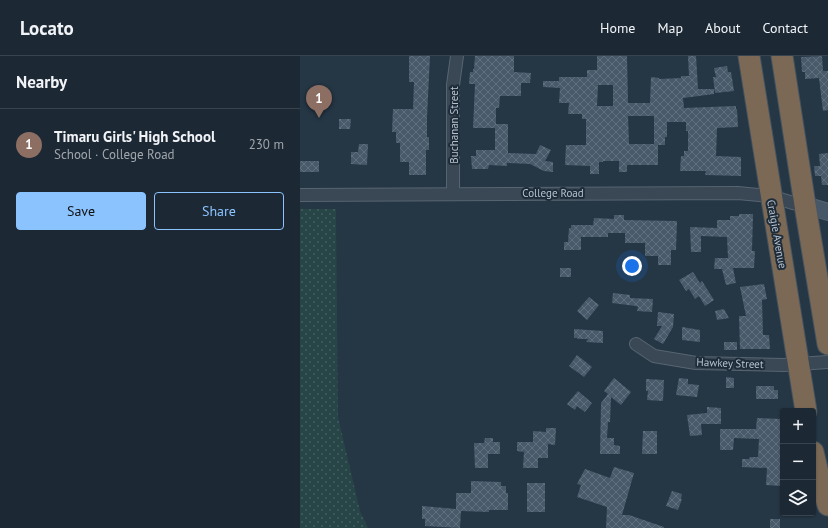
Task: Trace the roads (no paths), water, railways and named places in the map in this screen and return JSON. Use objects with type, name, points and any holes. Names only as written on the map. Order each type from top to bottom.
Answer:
[{"type":"highway","name":"Craigie Avenue","points":[[749,56],[770,196],[805,408]]},
{"type":"highway","points":[[782,56],[828,344]]},
{"type":"highway","points":[[816,465],[828,505]]},
{"type":"street","name":"Buchanan Street","points":[[453,194],[453,85],[458,56]]},
{"type":"street","name":"College Road","points":[[300,195],[738,193],[770,196],[805,206]]},
{"type":"street","points":[[805,206],[828,212]]},
{"type":"street","name":"Hawkey Street","points":[[636,344],[654,356],[696,363],[777,365],[828,362]]},
{"type":"place","name":"Timaru Girls' High School","points":[[319,118]]}]
